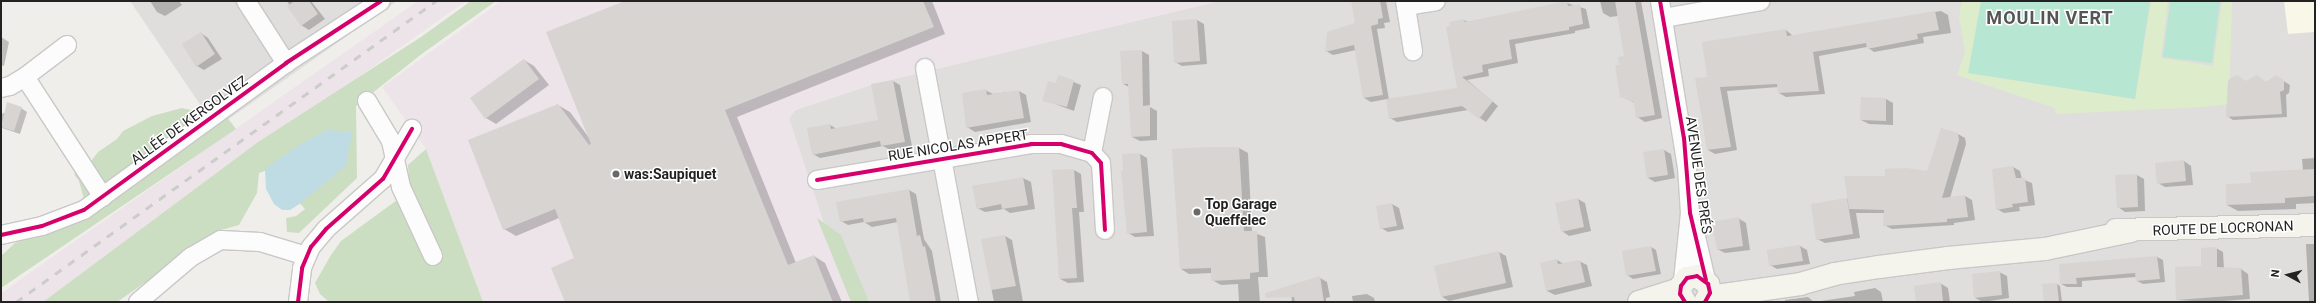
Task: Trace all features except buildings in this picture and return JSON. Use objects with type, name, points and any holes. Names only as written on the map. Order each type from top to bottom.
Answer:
[{"type":"main road","name":"ROUTE DE LOCRONAN","points":[[1683,294],[1697,276],[1707,291],[1800,284],[1834,274],[1948,258],[2027,252],[2131,231],[2315,225]]},
{"type":"main road","points":[[1641,302],[1683,294]]},
{"type":"street","points":[[246,1],[286,63]]},
{"type":"street","name":"ALLÉE DE KERGOLVEZ","points":[[1,235],[59,221],[103,197],[286,63],[381,1]]},
{"type":"street","points":[[1413,51],[1405,4],[1436,1]]},
{"type":"street","points":[[1661,9],[1761,1]]},
{"type":"street","name":"AVENUE DES PRÉS","points":[[1661,9],[1684,138],[1690,213],[1707,291]]},
{"type":"street","points":[[1,88],[10,86],[25,77],[67,45]]},
{"type":"street","name":"RUE NICOLAS APPERT","points":[[925,68],[969,302]]},
{"type":"street","points":[[25,77],[103,197]]},
{"type":"street","points":[[1103,97],[1092,153],[1101,163],[1105,230]]},
{"type":"street","points":[[367,101],[389,137],[401,186],[433,256]]},
{"type":"street","points":[[298,302],[299,282],[306,256],[326,229],[373,189],[395,162],[412,129]]},
{"type":"street","name":"RUE NICOLAS APPERT","points":[[817,180],[943,158],[1045,143],[1076,148],[1092,153]]},
{"type":"street","name":"AVENUE DES PRÉS","points":[[1683,294],[1690,213]]},
{"type":"street","points":[[138,302],[191,257],[221,240],[260,242],[306,256]]},
{"type":"shaded area","points":[[130,1],[397,1],[216,128]]},
{"type":"shaded area","points":[[418,1],[466,1],[346,86],[258,142],[43,302],[1,302],[1,294],[18,281]]},
{"type":"shaded area","points":[[501,1],[1219,1],[874,84],[795,110],[789,119],[828,236],[864,302],[483,302],[426,149],[382,87]]},
{"type":"shaded area","points":[[1219,1],[2315,1],[2315,302],[864,302],[828,236],[789,119],[795,110],[874,84]]},
{"type":"shaded area","points":[[2284,1],[2315,1],[2315,32],[2288,34]]},
{"type":"green space","points":[[471,1],[496,1],[423,53],[356,106],[357,178],[299,233],[287,232],[286,218],[296,216],[305,209],[270,169],[259,173],[257,193],[239,225],[221,230],[117,302],[43,302],[258,142],[421,37]]},
{"type":"green space","points":[[1962,1],[1981,1],[1969,73],[2135,99],[2151,1],[2168,1],[2161,58],[2213,66],[2222,1],[2232,1],[2229,104],[2204,107],[2056,114],[2055,108],[1957,75],[1965,52],[1959,17]]},
{"type":"green space","points":[[1981,1],[2150,1],[2135,99],[1968,73]]},
{"type":"green space","points":[[2170,1],[2220,1],[2212,63],[2163,57]]},
{"type":"green space","points":[[182,108],[199,112],[203,132],[226,116],[236,129],[1,288],[1,256],[15,243],[34,237],[85,203],[79,181],[74,174],[89,164],[98,152],[117,139],[123,131],[152,116]]},
{"type":"green space","points":[[426,149],[483,302],[329,302],[320,294],[315,283],[331,255],[341,241],[397,200],[426,262],[409,186],[408,165]]},
{"type":"green space","points":[[817,218],[841,235],[869,302],[851,302]]},
{"type":"water","points":[[327,130],[352,132],[346,166],[298,205],[290,210],[282,210],[274,204],[266,189],[265,169],[299,145]]},
{"type":"railway","points":[[16,302],[436,1]]},
{"type":"cycle path","points":[[1,235],[42,226],[84,210],[286,63],[381,1]]},
{"type":"cycle path","points":[[1660,1],[1684,138],[1690,213],[1706,280]]},
{"type":"cycle path","points":[[298,302],[302,268],[311,247],[326,229],[383,179],[412,129]]},
{"type":"cycle path","points":[[817,180],[1031,144],[1061,144],[1092,153],[1101,163],[1105,230]]},
{"type":"cycle path","points":[[1685,302],[1680,294],[1681,286],[1687,278],[1697,276],[1708,284],[1710,293],[1705,302]]},
{"type":"place","name":"was:Saupiquet","points":[[616,174]]},
{"type":"place","name":"Top Garage Queffelec","points":[[1197,212]]},
{"type":"district","name":"MOULIN VERT","points":[[2050,18]]}]
